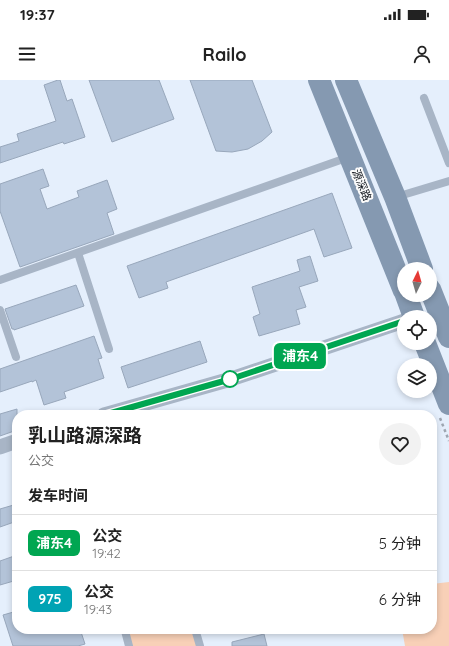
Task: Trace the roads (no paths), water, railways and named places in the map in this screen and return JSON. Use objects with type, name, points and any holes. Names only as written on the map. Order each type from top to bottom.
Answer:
[{"type":"main road","name":"源深路","points":[[319,80],[397,274]]},
{"type":"main road","points":[[346,80],[419,262]]},
{"type":"main road","points":[[437,299],[443,308],[449,337]]},
{"type":"main road","points":[[428,350],[449,404]]},
{"type":"street","points":[[122,410],[231,379],[397,323]]},
{"type":"street","points":[[0,447],[12,443]]},
{"type":"lane","points":[[424,98],[449,164]]},
{"type":"lane","points":[[0,280],[350,157]]},
{"type":"lane","points":[[394,198],[449,181]]},
{"type":"lane","points":[[78,253],[109,349]]},
{"type":"lane","points":[[0,310],[16,357]]},
{"type":"lane","points":[[126,634],[129,646]]},
{"type":"lane","points":[[196,634],[200,646]]}]
